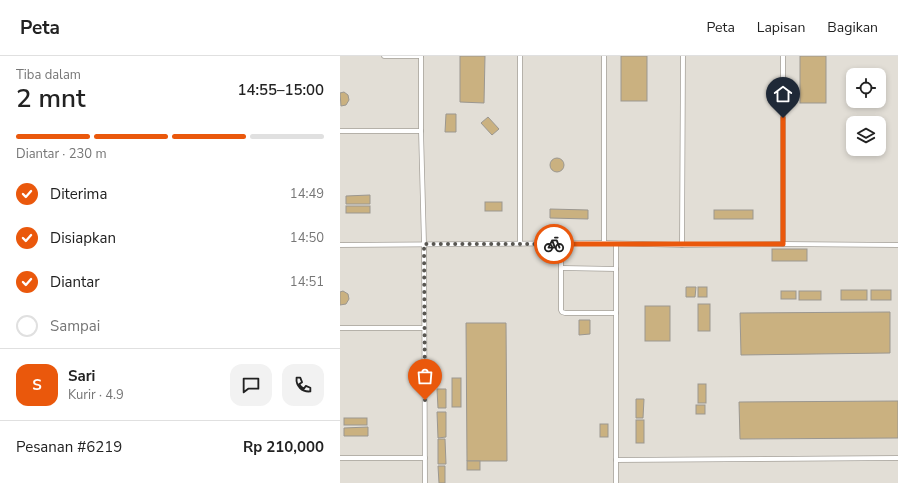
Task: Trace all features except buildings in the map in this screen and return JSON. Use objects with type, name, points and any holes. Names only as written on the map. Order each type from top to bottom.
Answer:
[{"type":"lane","points":[[384,56],[421,56],[424,244],[425,483]]},
{"type":"lane","points":[[520,56],[520,244]]},
{"type":"lane","points":[[604,56],[604,243]]},
{"type":"lane","points":[[682,245],[683,56]]},
{"type":"lane","points":[[783,56],[783,244]]},
{"type":"lane","points":[[340,131],[421,131]]},
{"type":"lane","points":[[340,245],[604,243],[682,245],[898,245]]},
{"type":"lane","points":[[561,244],[562,312],[616,313]]},
{"type":"lane","points":[[616,244],[616,483]]},
{"type":"lane","points":[[562,268],[616,269]]},
{"type":"lane","points":[[340,328],[424,328]]},
{"type":"lane","points":[[340,458],[425,458]]},
{"type":"lane","points":[[616,460],[898,458]]},
{"type":"way so far","points":[[425,400],[424,244],[554,244]]},
{"type":"route","points":[[554,244],[783,244],[783,118]]}]
